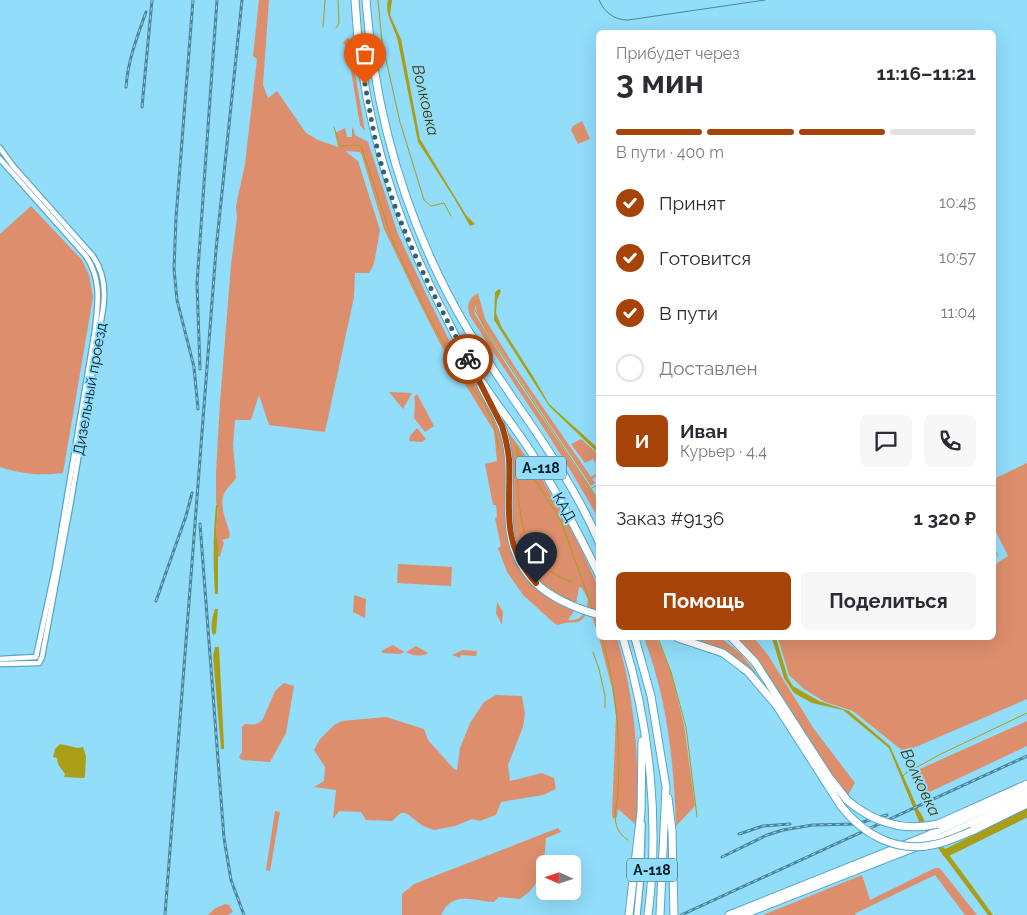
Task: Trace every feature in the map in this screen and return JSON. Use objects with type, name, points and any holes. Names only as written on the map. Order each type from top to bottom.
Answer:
[{"type":"highway","name":"КАД","points":[[355,0],[359,48],[378,152],[417,260],[472,368],[540,466],[571,517],[596,569]]},
{"type":"highway","name":"КАД","points":[[366,0],[373,64],[390,146],[419,233],[441,282],[469,331],[542,439],[589,519],[596,535]]},
{"type":"highway","points":[[472,368],[506,437],[509,458],[509,518],[511,534],[521,564],[536,583],[562,602],[596,614]]},
{"type":"highway","points":[[589,519],[596,526]]},
{"type":"highway","name":"А-118","points":[[623,640],[633,674],[648,754],[652,798],[652,883],[648,915]]},
{"type":"highway","points":[[636,640],[651,696],[670,806],[668,831],[674,915]]},
{"type":"highway","points":[[685,640],[723,653],[757,681],[777,706],[841,806],[854,822],[876,837],[897,844],[920,847],[952,839],[968,822],[1027,784]]},
{"type":"highway","points":[[734,640],[755,662],[829,777],[845,798],[863,813],[888,824],[909,828],[968,822],[1027,791]]},
{"type":"highway","points":[[629,915],[641,824],[641,714]]},
{"type":"highway","points":[[742,915],[1027,798]]},
{"type":"highway","points":[[729,915],[968,822],[1027,804]]},
{"type":"highway","name":"А-118","points":[[660,915],[668,831]]},
{"type":"main road","points":[[637,915],[640,884],[641,824]]},
{"type":"street","name":"Дизельный проезд","points":[[0,148],[13,166],[87,248],[99,266],[104,286],[103,309],[71,501],[42,657],[39,662],[0,664]]},
{"type":"street","name":"Дизельный проезд","points":[[0,159],[86,256],[94,271],[98,287],[95,330],[61,535],[36,657],[0,659]]},
{"type":"shaded area","points":[[259,0],[269,0],[263,85],[268,98],[277,91],[306,133],[318,140],[338,147],[335,133],[345,128],[347,137],[352,137],[353,127],[355,135],[368,142],[398,234],[449,340],[491,408],[501,430],[506,458],[506,527],[513,556],[528,580],[539,591],[556,603],[574,611],[568,620],[577,619],[583,615],[588,599],[582,588],[579,587],[576,605],[562,600],[538,582],[527,569],[514,543],[504,426],[542,479],[584,555],[596,582],[596,628],[589,609],[579,621],[558,625],[554,623],[523,595],[507,572],[498,548],[501,546],[495,518],[497,517],[496,505],[493,505],[485,464],[497,461],[494,431],[442,347],[420,304],[384,229],[360,152],[345,151],[358,161],[380,230],[374,264],[369,273],[355,273],[354,297],[325,432],[269,425],[259,395],[251,420],[235,420],[233,445],[236,478],[225,492],[222,504],[230,534],[229,538],[222,540],[224,543],[218,557],[216,473],[220,402],[231,265],[237,218],[236,206],[245,164],[257,59],[253,56]]},
{"type":"shaded area","points":[[388,0],[392,0],[390,15],[401,39],[420,139],[466,215],[475,224],[470,226],[418,142],[397,37],[387,11]]},
{"type":"shaded area","points":[[349,38],[365,131],[360,125],[347,47],[343,43]]},
{"type":"shaded area","points":[[582,121],[590,139],[578,144],[571,130],[573,126]]},
{"type":"shaded area","points":[[31,206],[82,260],[89,275],[93,297],[63,473],[55,474],[31,474],[0,467],[0,234]]},
{"type":"shaded area","points":[[499,289],[501,291],[497,300],[496,313],[501,326],[549,404],[596,446],[596,451],[549,406],[494,320],[495,292]]},
{"type":"shaded area","points":[[478,293],[485,319],[515,367],[591,477],[596,474],[596,477],[592,479],[595,483],[591,486],[481,322],[476,308],[477,299],[474,308],[475,314],[510,370],[590,488],[596,498],[596,515],[553,442],[470,316],[468,308],[472,297]]},
{"type":"shaded area","points":[[389,392],[412,393],[403,409]]},
{"type":"shaded area","points":[[417,394],[434,426],[425,432],[414,418],[414,397]]},
{"type":"shaded area","points":[[417,428],[426,439],[422,442],[409,441],[410,436]]},
{"type":"shaded area","points":[[581,439],[596,452],[596,464],[593,459],[585,463],[571,444]]},
{"type":"shaded area","points":[[1027,463],[1027,699],[904,752],[853,711],[825,702],[804,689],[789,675],[779,640],[996,640],[996,564],[1008,556],[996,532],[996,478]]},
{"type":"shaded area","points":[[216,505],[218,505],[216,531],[218,594],[215,594],[214,572]]},
{"type":"shaded area","points":[[398,564],[452,567],[451,586],[397,583]]},
{"type":"shaded area","points":[[354,595],[366,599],[365,618],[353,612]]},
{"type":"shaded area","points":[[497,602],[503,612],[502,625],[496,613]]},
{"type":"shaded area","points":[[215,609],[218,609],[216,633],[214,635],[212,633],[212,618]]},
{"type":"shaded area","points":[[600,640],[618,640],[630,692],[637,767],[637,815],[635,824],[618,809],[617,817],[613,819],[616,716],[612,688]]},
{"type":"shaded area","points":[[645,640],[658,640],[671,672],[684,725],[695,806],[676,826],[668,730],[652,661]]},
{"type":"shaded area","points":[[699,640],[724,640],[741,654],[756,673],[754,674],[722,651]]},
{"type":"shaded area","points":[[738,640],[756,640],[768,655],[814,729],[855,783],[848,795],[846,796],[818,757],[751,656]]},
{"type":"shaded area","points":[[773,640],[777,640],[788,678],[793,686],[819,701],[849,711],[890,746],[927,826],[993,915],[988,915],[920,824],[889,748],[843,710],[812,703],[794,693],[784,678]]},
{"type":"shaded area","points":[[393,645],[404,652],[400,654],[383,653],[381,651]]},
{"type":"shaded area","points":[[416,646],[428,653],[417,656],[406,652]]},
{"type":"shaded area","points":[[215,647],[219,647],[224,749],[221,749],[213,656]]},
{"type":"shaded area","points":[[463,650],[477,651],[476,656],[461,655],[460,658],[452,655]]},
{"type":"shaded area","points":[[284,683],[294,686],[286,733],[270,762],[242,760],[239,757],[242,752],[242,727],[245,724],[256,724],[263,719],[275,691]]},
{"type":"shaded area","points":[[496,695],[522,696],[525,714],[523,727],[508,765],[510,781],[542,773],[554,778],[556,789],[543,795],[501,802],[496,815],[480,821],[472,819],[455,826],[434,830],[423,826],[406,813],[401,813],[392,821],[366,820],[361,812],[339,811],[333,819],[336,790],[314,787],[324,781],[325,767],[314,750],[320,739],[334,725],[342,721],[386,717],[424,729],[428,740],[457,770],[460,748],[470,723],[484,702]]},
{"type":"shaded area","points":[[1027,721],[1027,746],[921,796],[911,773]]},
{"type":"shaded area","points":[[60,744],[78,748],[83,747],[86,756],[85,777],[64,777],[65,774],[58,764],[57,758],[53,757],[55,749]]},
{"type":"shaded area","points":[[275,811],[280,812],[270,871],[266,870]]},
{"type":"shaded area","points":[[558,828],[561,832],[546,838],[545,855],[536,855],[536,883],[520,899],[499,897],[494,902],[458,899],[447,906],[441,915],[402,915],[402,894],[414,884]]},
{"type":"shaded area","points":[[935,868],[939,868],[942,871],[977,915],[965,915],[935,875],[855,915],[763,915],[862,875],[870,900]]},
{"type":"shaded area","points":[[225,904],[229,905],[233,912],[228,915],[208,915],[214,909]]},
{"type":"waterway","points":[[323,27],[325,0]]},
{"type":"waterway","points":[[336,28],[339,23],[338,0]]},
{"type":"waterway","points":[[378,0],[382,42],[400,122],[424,200],[431,206],[444,203],[451,216]]},
{"type":"waterway","points":[[334,127],[340,145],[361,146],[393,242],[430,319],[454,362],[486,407],[494,425],[499,450]]},
{"type":"waterway","points":[[477,300],[474,308],[489,335],[596,496]]},
{"type":"waterway","points":[[515,447],[517,446],[519,507],[529,544],[538,560],[552,573],[572,582]]},
{"type":"waterway","points":[[517,451],[561,521],[593,610]]},
{"type":"waterway","points":[[592,488],[596,486]]},
{"type":"waterway","points":[[996,552],[998,556]]},
{"type":"waterway","points":[[603,640],[611,675],[618,733],[619,772],[616,822],[619,832],[628,840]]},
{"type":"waterway","points":[[659,640],[671,672],[686,727],[697,817]]},
{"type":"waterway","points":[[593,652],[605,696],[605,708]]},
{"type":"waterway","name":"Волковка","points":[[903,776],[941,754],[1027,713]]},
{"type":"waterway","points":[[946,853],[1027,813]]},
{"type":"tram line","points":[[599,0],[610,14],[623,20],[765,0]]},
{"type":"railway","points":[[142,107],[152,0]]},
{"type":"railway","points":[[193,0],[176,218],[174,269],[177,300],[194,367],[198,409]]},
{"type":"railway","points":[[200,369],[197,283],[217,0]]},
{"type":"railway","points":[[165,915],[216,250],[242,0]]},
{"type":"railway","points":[[126,87],[131,58],[146,12]]},
{"type":"railway","points":[[156,601],[186,516],[192,493]]},
{"type":"railway","points":[[200,524],[224,838],[231,880],[244,915]]},
{"type":"railway","points":[[681,915],[1027,756]]},
{"type":"railway","points":[[722,857],[767,835],[783,830],[813,825],[856,824],[887,815]]},
{"type":"railway","points":[[739,834],[763,826],[790,824]]},
{"type":"way so far","points":[[365,84],[378,152],[404,229],[430,289],[468,359]]},
{"type":"route","points":[[468,359],[506,437],[509,458],[509,518],[511,534],[521,564],[536,583]]}]
